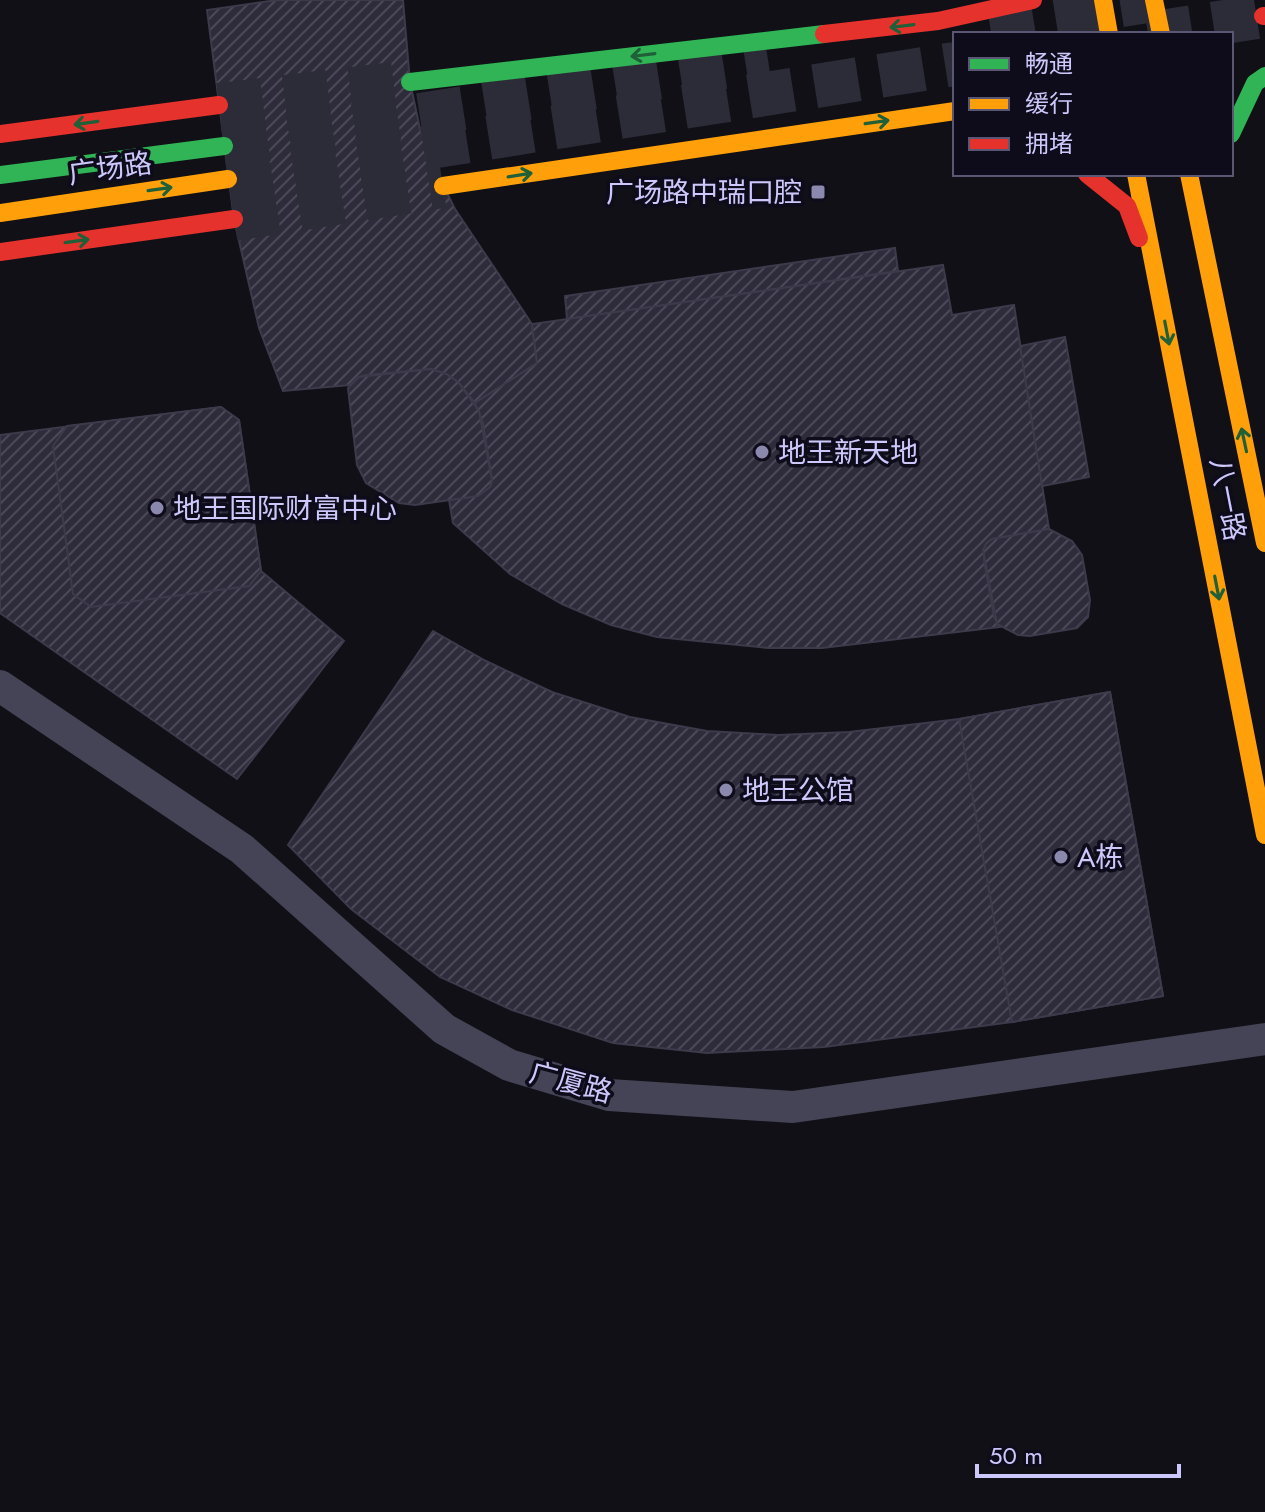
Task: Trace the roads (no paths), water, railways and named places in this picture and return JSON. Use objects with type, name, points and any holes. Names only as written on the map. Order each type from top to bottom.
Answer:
[{"type":"main road","points":[[938,21],[973,0]]},
{"type":"main road","points":[[410,82],[938,21],[1033,0]]},
{"type":"main road","points":[[1103,0],[1109,32]]},
{"type":"main road","points":[[1154,0],[1161,32]]},
{"type":"main road","points":[[1233,130],[1255,83],[1265,76]]},
{"type":"main road","points":[[0,134],[219,105]]},
{"type":"main road","points":[[443,186],[953,111]]},
{"type":"main road","points":[[925,116],[953,122]]},
{"type":"main road","name":"广场路","points":[[0,175],[224,146]]},
{"type":"main road","points":[[1090,176],[1127,206],[1158,285]]},
{"type":"main road","name":"八一路","points":[[1136,176],[1265,835]]},
{"type":"main road","name":"八一路","points":[[1189,176],[1265,543]]},
{"type":"main road","name":"广场路","points":[[0,213],[228,179]]},
{"type":"main road","points":[[1208,267],[1213,205]]},
{"type":"main road","points":[[0,252],[234,219]]},
{"type":"street","name":"广厦路","points":[[0,686],[242,849],[339,939],[444,1029],[509,1065],[609,1095],[793,1107],[1265,1039]]},
{"type":"tunnel","points":[[990,26],[1153,0]]},
{"type":"tunnel","points":[[1161,32],[1263,16]]},
{"type":"tunnel","points":[[224,146],[768,60]]},
{"type":"tunnel","points":[[228,179],[953,64]]},
{"type":"tunnel","points":[[219,105],[410,82]]},
{"type":"tunnel","points":[[234,219],[443,186]]},
{"type":"place","name":"广场路中瑞口腔","points":[[818,192]]},
{"type":"place","name":"地王新天地","points":[[762,452]]},
{"type":"place","name":"地王国际财富中心","points":[[157,508]]},
{"type":"place","name":"地王公馆","points":[[726,790]]},
{"type":"place","name":"A栋","points":[[1061,857]]}]
